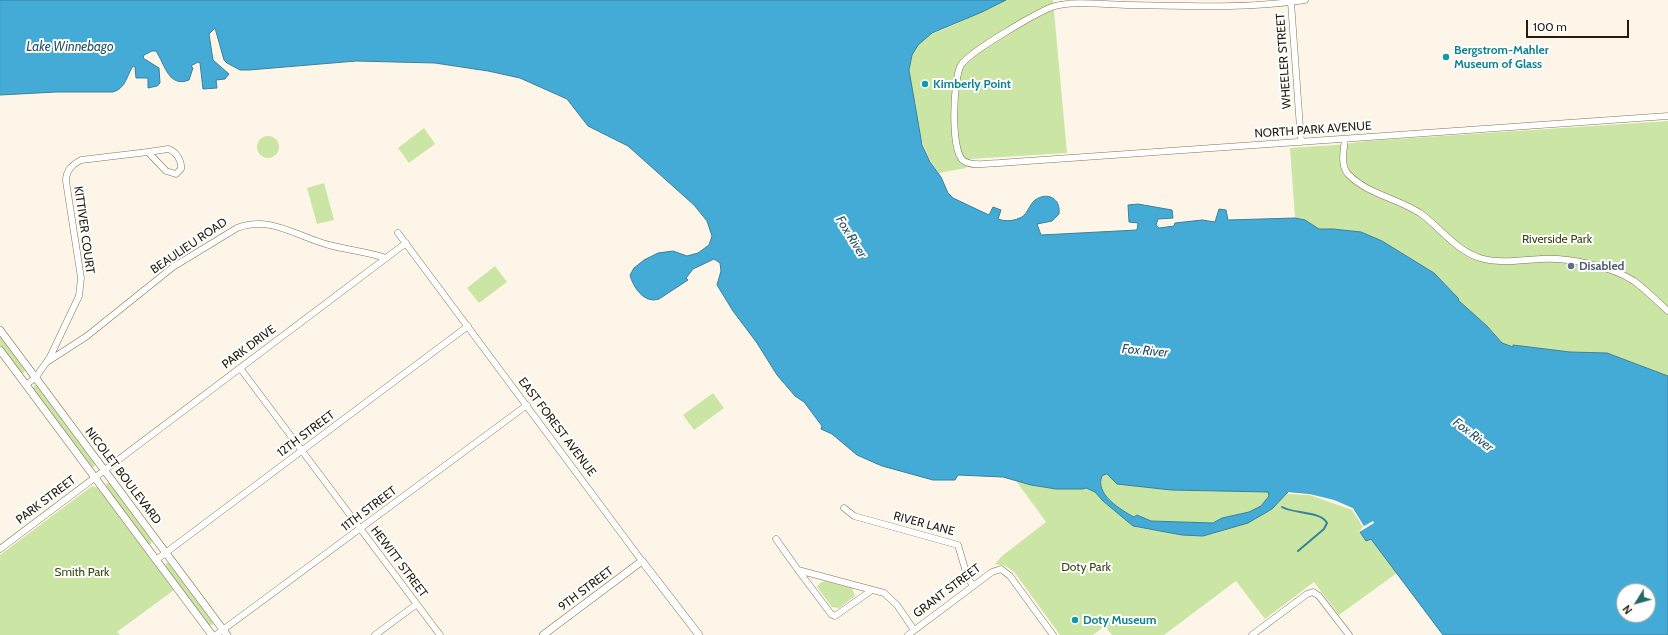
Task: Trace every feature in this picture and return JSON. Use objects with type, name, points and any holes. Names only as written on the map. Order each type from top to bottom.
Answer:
[{"type":"street","points":[[1291,2],[1305,0]]},
{"type":"street","name":"NORTH PARK AVENUE","points":[[1291,2],[1232,6],[1070,4],[1054,6],[1041,12],[978,50],[961,64],[956,78],[955,94],[956,142],[958,155],[965,162],[976,164],[999,163],[1668,116]]},
{"type":"street","name":"WHEELER STREET","points":[[1291,2],[1301,142]]},
{"type":"street","points":[[1345,138],[1343,163],[1347,173],[1371,190],[1410,207],[1421,214],[1468,253],[1488,260],[1509,262],[1559,259],[1607,270],[1633,281],[1668,311]]},
{"type":"street","name":"KITTIVER COURT","points":[[26,385],[36,377],[48,362],[75,307],[80,290],[78,254],[66,181],[68,171],[72,166],[81,160],[148,152],[171,150],[181,162],[181,169],[176,174],[169,173],[148,152]]},
{"type":"street","name":"BEAULIEU ROAD","points":[[48,362],[87,336],[173,268],[245,224],[263,223],[286,228],[328,245],[356,252],[371,253],[386,258]]},
{"type":"street","name":"EAST FOREST AVENUE","points":[[398,233],[642,561],[699,635]]},
{"type":"street","name":"PARK DRIVE","points":[[105,470],[406,243]]},
{"type":"street","name":"12TH STREET","points":[[156,560],[468,326]]},
{"type":"street","name":"NICOLET BOULEVARD","points":[[0,330],[225,633]]},
{"type":"street","name":"NICOLET BOULEVARD","points":[[0,350],[212,635]]},
{"type":"street","name":"HEWITT STREET","points":[[240,368],[440,635]]},
{"type":"street","name":"11TH STREET","points":[[216,635],[225,633],[360,529],[527,405]]},
{"type":"street","name":"PARK STREET","points":[[0,549],[105,470]]},
{"type":"street","name":"RIVER LANE","points":[[844,508],[854,516],[954,542],[960,548],[967,576],[973,585]]},
{"type":"street","points":[[776,539],[831,614],[835,616],[872,590]]},
{"type":"street","name":"9TH STREET","points":[[543,635],[642,561]]},
{"type":"street","name":"GRANT STREET","points":[[908,635],[973,585],[995,570],[1001,569],[1010,576],[1053,635]]},
{"type":"street","points":[[798,570],[884,593],[892,599],[914,630]]},
{"type":"street","points":[[1252,635],[1307,594],[1313,592],[1319,596],[1349,635]]},
{"type":"street","points":[[376,635],[417,604]]},
{"type":"green space","points":[[1006,0],[1053,0],[1067,153],[970,159],[966,168],[939,173],[925,150],[920,133],[910,80],[910,60],[912,54],[915,48],[925,38]]},
{"type":"green space","name":"Riverside Park","points":[[1668,121],[1668,376],[1607,353],[1570,352],[1513,345],[1513,347],[1502,343],[1487,326],[1458,300],[1434,273],[1382,241],[1361,232],[1319,229],[1305,220],[1295,218],[1290,148],[1367,141]]},
{"type":"green space","points":[[424,128],[435,144],[409,163],[398,148]]},
{"type":"green space","points":[[268,136],[276,139],[279,147],[276,155],[268,158],[260,155],[257,147],[260,139]]},
{"type":"green space","points":[[324,183],[334,220],[317,224],[307,188]]},
{"type":"green space","points":[[495,266],[507,282],[479,303],[467,288]]},
{"type":"green space","points":[[0,336],[25,370],[24,373],[21,373],[0,345]]},
{"type":"green space","points":[[34,385],[37,386],[95,464],[94,467],[91,467],[33,390]]},
{"type":"green space","points":[[713,393],[724,408],[694,430],[683,415]]},
{"type":"green space","points":[[1107,474],[1145,486],[1171,490],[1268,492],[1269,496],[1261,506],[1249,512],[1222,518],[1213,523],[1151,521],[1137,515],[1134,517],[1110,501],[1102,489],[1101,483],[1102,476]]},
{"type":"green space","name":"Doty Park","points":[[1016,481],[1057,489],[1085,488],[1095,492],[1103,501],[1138,528],[1203,536],[1288,492],[1310,494],[1353,508],[1366,528],[1360,532],[1366,541],[1371,538],[1397,573],[1339,615],[1314,582],[1265,619],[1236,581],[1164,635],[1112,635],[1105,626],[1093,635],[1060,635],[1015,573],[1006,566],[995,564],[1002,556],[1046,522]]},
{"type":"green space","points":[[107,483],[110,483],[152,540],[151,544],[148,544],[106,487]]},
{"type":"green space","name":"Smith Park","points":[[92,486],[98,488],[174,590],[117,632],[120,635],[0,635],[0,555]]},
{"type":"green space","points":[[166,563],[170,563],[214,622],[212,625],[209,625],[166,567]]},
{"type":"green space","points":[[825,581],[852,588],[855,596],[839,608],[832,607],[817,587],[820,583]]},
{"type":"water","points":[[0,0],[1006,0],[932,33],[918,45],[912,55],[909,70],[922,145],[930,162],[941,177],[948,193],[953,198],[989,215],[993,207],[1001,210],[998,219],[1007,221],[1022,217],[1033,202],[1040,197],[1045,196],[1053,198],[1058,204],[1059,214],[1052,221],[1037,224],[1041,235],[1137,230],[1138,223],[1129,222],[1128,205],[1138,204],[1172,210],[1173,218],[1158,219],[1156,225],[1159,228],[1174,226],[1175,223],[1202,220],[1215,222],[1219,209],[1226,210],[1228,220],[1295,218],[1305,220],[1319,229],[1361,232],[1382,241],[1434,273],[1459,299],[1458,300],[1487,326],[1502,343],[1513,347],[1513,345],[1570,352],[1607,353],[1668,376],[1668,635],[1443,635],[1371,539],[1366,541],[1360,532],[1365,528],[1353,508],[1310,494],[1288,492],[1272,509],[1248,523],[1203,536],[1182,535],[1133,526],[1103,501],[1095,492],[1086,488],[1056,489],[1031,485],[1003,477],[958,475],[955,480],[933,480],[882,466],[857,455],[832,434],[821,429],[822,426],[804,402],[795,396],[777,375],[717,285],[721,271],[720,263],[714,259],[693,269],[686,278],[688,280],[659,299],[649,299],[640,293],[631,280],[630,275],[634,268],[644,260],[658,253],[673,251],[687,256],[698,253],[709,245],[712,236],[707,221],[694,205],[628,146],[588,126],[567,99],[520,78],[488,71],[435,63],[356,61],[240,70],[224,60],[215,28],[209,34],[213,60],[229,74],[225,79],[216,80],[217,88],[203,89],[200,63],[198,62],[191,66],[193,68],[189,80],[182,82],[177,81],[168,74],[156,51],[152,51],[144,55],[143,58],[159,68],[160,83],[157,86],[148,88],[148,78],[136,78],[135,67],[133,66],[121,88],[113,92],[56,92],[0,95]],"holes":[[[1107,474],[1117,484],[1171,490],[1268,492],[1269,496],[1261,506],[1249,512],[1222,518],[1213,523],[1151,521],[1137,515],[1134,517],[1110,501],[1102,489],[1102,476]]]},
{"type":"pier","points":[[1288,492],[1310,494],[1334,500],[1353,508],[1364,526],[1373,521],[1374,523],[1358,533],[1363,527],[1352,510],[1310,495],[1288,494]]},
{"type":"waterway","points":[[1282,507],[1293,511],[1319,516],[1327,523],[1324,529],[1298,551]]},
{"type":"place","name":"Bergstrom-Mahler Museum of Glass","points":[[1446,57]]},
{"type":"place","name":"Kimberly Point","points":[[925,84]]},
{"type":"place","name":"Disabled","points":[[1571,266]]},
{"type":"place","name":"Doty Museum","points":[[1075,620]]},
{"type":"water label","name":"Lake Winnebago","points":[[70,47]]},
{"type":"water label","name":"Fox River","points":[[851,237]]},
{"type":"water label","name":"Fox River","points":[[1145,351]]},
{"type":"water label","name":"Fox River","points":[[1473,435]]}]
